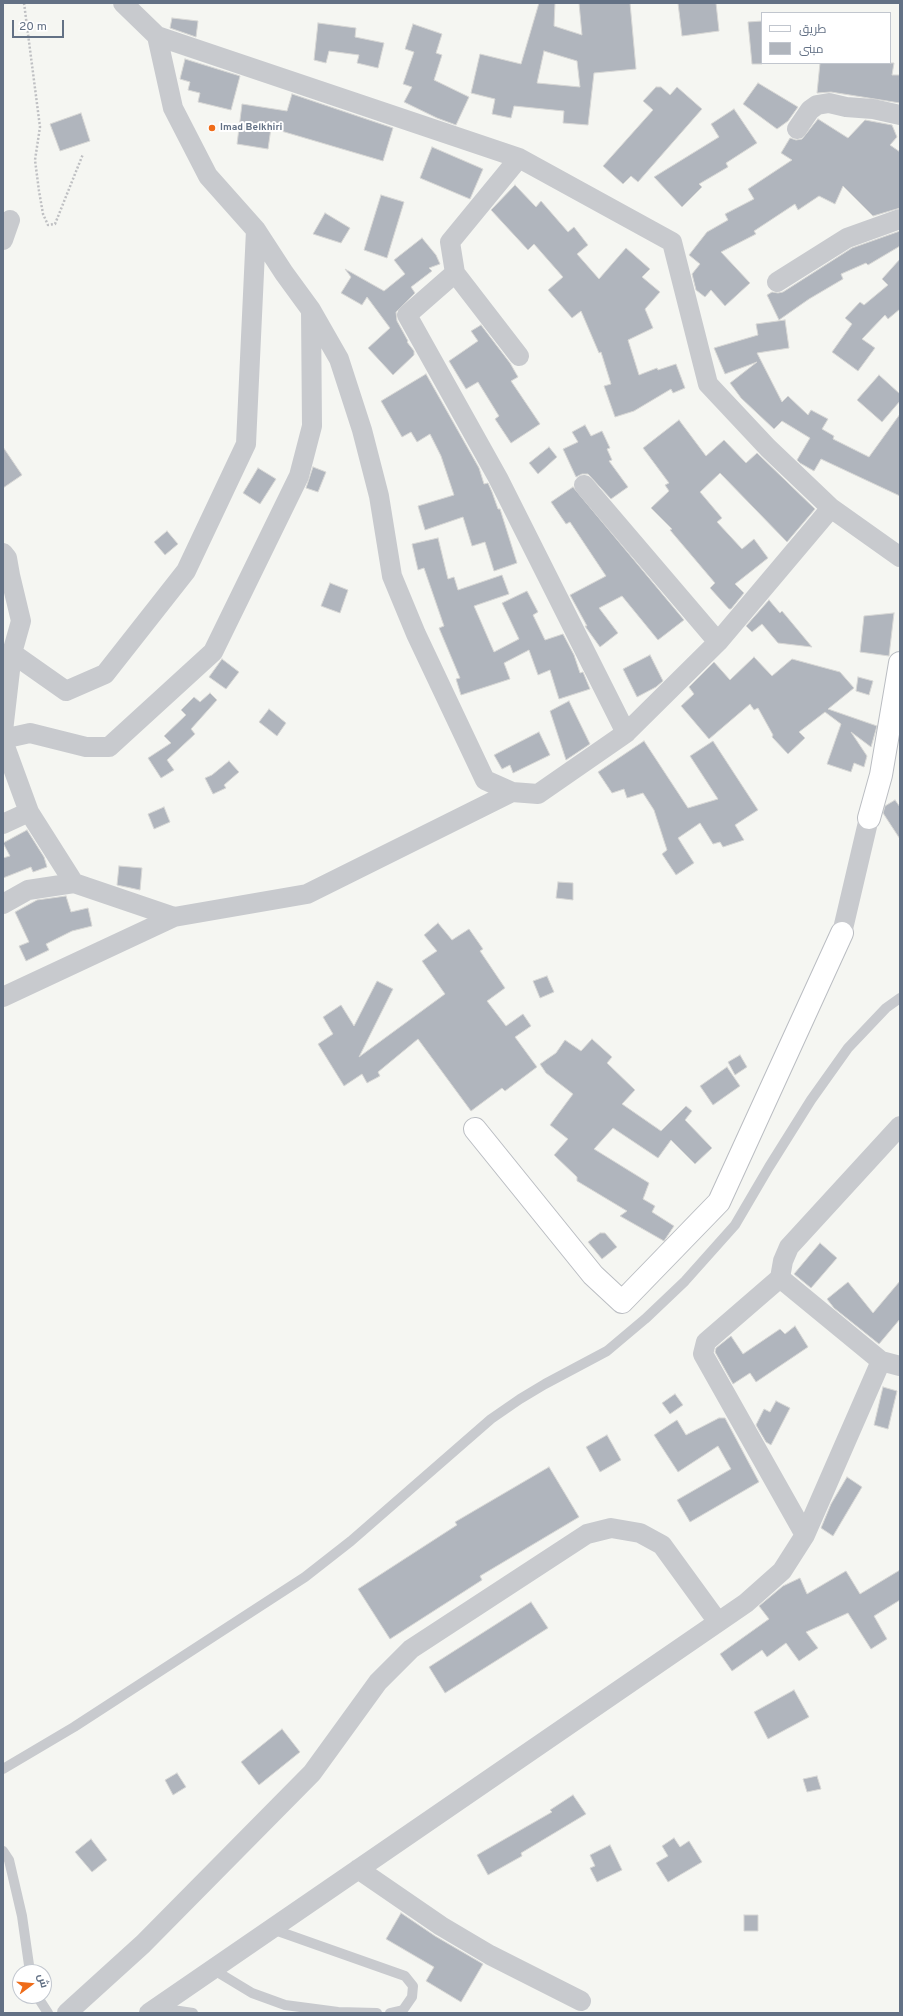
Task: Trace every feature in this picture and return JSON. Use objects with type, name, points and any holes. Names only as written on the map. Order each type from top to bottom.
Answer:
[{"type":"street","points":[[122,3],[157,36],[519,158],[672,242],[708,384],[768,448],[831,508],[900,557]]},
{"type":"street","points":[[157,36],[173,108],[208,176],[256,230],[284,273],[311,310],[339,359],[362,430],[379,496],[392,576],[416,634],[485,780],[512,792],[538,794],[626,733],[718,642],[831,508]]},
{"type":"street","points":[[797,129],[810,110],[818,105],[829,102],[846,107],[873,109],[900,115]]},
{"type":"street","points":[[519,158],[450,242],[455,273],[519,356]]},
{"type":"street","points":[[3,240],[10,220]]},
{"type":"street","points":[[776,282],[847,238],[900,220]]},
{"type":"street","points":[[8,656],[66,691],[105,674],[186,571],[246,444],[256,230]]},
{"type":"street","points":[[455,273],[407,315],[498,478],[626,733]]},
{"type":"street","points":[[74,883],[29,812],[3,740],[30,733],[86,747],[109,746],[212,652],[299,476],[312,426],[311,310]]},
{"type":"street","points":[[584,485],[718,642]]},
{"type":"street","points":[[3,552],[7,558],[6,577],[21,621],[8,656],[3,731]]},
{"type":"street","points":[[475,1130],[593,1275],[622,1302],[719,1202],[842,933],[869,818],[881,775],[900,663]]},
{"type":"street","points":[[3,997],[174,917],[307,894],[512,792]]},
{"type":"street","points":[[3,824],[29,812]]},
{"type":"street","points":[[3,904],[28,890],[74,883],[174,917]]},
{"type":"street","points":[[804,1535],[703,1354],[706,1342],[780,1278],[783,1261],[789,1247],[900,1126]]},
{"type":"street","points":[[780,1278],[881,1361],[900,1366]]},
{"type":"street","points":[[153,2010],[214,1970],[271,1928],[746,1603],[782,1571],[804,1535],[881,1361]]},
{"type":"street","points":[[67,2013],[143,1944],[312,1773],[378,1682],[411,1649],[587,1534],[611,1528],[640,1533],[662,1545],[718,1622]]},
{"type":"street","points":[[358,1869],[441,1926],[490,1955],[582,2001]]},
{"type":"lane","points":[[3,1769],[74,1728],[305,1577],[351,1541],[491,1419],[539,1388],[607,1351],[645,1319],[685,1281],[735,1225],[773,1160],[811,1100],[848,1048],[886,1008],[900,998]]},
{"type":"lane","points":[[3,1851],[9,1860],[22,1916],[29,1964]]},
{"type":"lane","points":[[271,1928],[405,1976],[413,1986],[412,1997],[403,2010],[390,2013]]},
{"type":"lane","points":[[214,1970],[252,1993],[286,2005],[338,2012],[377,2013]]},
{"type":"lane","points":[[42,2004],[48,2013]]},
{"type":"lane","points":[[153,2010],[193,2013]]},
{"type":"path","points":[[24,3],[40,127],[36,160],[39,191],[43,214],[48,225],[55,224],[83,154]]},
{"type":"building","points":[[539,3],[555,3],[554,26],[582,35],[579,3],[630,3],[636,69],[594,73],[588,125],[563,123],[564,111],[514,106],[511,118],[492,114],[495,99],[471,93],[480,54],[521,64]],"holes":[[[544,51],[577,61],[580,87],[537,83]]]},
{"type":"building","points":[[678,3],[716,3],[719,31],[682,36]]},
{"type":"building","points":[[172,18],[198,21],[196,37],[170,28]]},
{"type":"building","points":[[761,21],[761,64],[752,64],[748,22]]},
{"type":"building","points":[[318,23],[356,28],[355,37],[384,43],[378,68],[357,63],[359,55],[329,51],[326,63],[314,60]]},
{"type":"building","points":[[413,24],[442,34],[436,53],[442,55],[434,80],[469,97],[456,125],[437,118],[404,102],[412,87],[403,84],[414,52],[405,49]]},
{"type":"building","points":[[185,59],[240,76],[231,110],[198,102],[200,93],[188,90],[190,82],[180,79]]},
{"type":"building","points":[[894,63],[892,75],[900,75],[900,103],[831,92],[817,93],[820,64]]},
{"type":"building","points":[[758,83],[798,107],[788,121],[777,129],[743,104]]},
{"type":"building","points":[[656,87],[661,87],[670,95],[677,87],[702,109],[638,182],[631,176],[623,184],[603,166],[653,110],[643,101]]},
{"type":"building","points":[[292,94],[393,128],[383,161],[271,128],[268,149],[237,144],[242,104],[287,111]]},
{"type":"building","points":[[734,109],[757,143],[726,163],[728,167],[699,184],[702,187],[682,207],[654,177],[719,137],[711,124]]},
{"type":"building","points":[[81,113],[90,141],[60,151],[50,124]]},
{"type":"building","points":[[818,119],[848,138],[865,120],[892,125],[897,137],[890,145],[900,152],[900,208],[873,216],[843,186],[835,204],[819,196],[798,210],[795,204],[754,231],[756,234],[721,252],[750,283],[725,306],[711,290],[705,297],[696,290],[692,274],[700,264],[689,255],[707,232],[728,220],[725,214],[754,199],[748,189],[792,160],[781,153],[790,138],[796,140],[802,139]]},
{"type":"building","points":[[432,147],[483,169],[470,199],[420,178]]},
{"type":"building","points":[[515,185],[536,207],[541,201],[568,232],[574,227],[588,245],[577,254],[599,279],[626,248],[650,269],[642,277],[660,292],[645,309],[653,328],[628,340],[639,375],[657,368],[658,370],[676,364],[685,388],[673,393],[671,389],[634,411],[615,417],[604,386],[611,384],[601,352],[599,353],[581,311],[572,318],[548,290],[563,277],[534,244],[528,250],[491,210]]},
{"type":"building","points":[[381,195],[404,202],[387,258],[364,250]]},
{"type":"building","points":[[325,213],[350,228],[341,243],[313,234]]},
{"type":"building","points":[[900,231],[900,246],[868,265],[866,263],[841,274],[843,279],[809,299],[779,320],[767,295],[772,292],[783,292],[852,248]]},
{"type":"building","points":[[422,238],[436,255],[440,264],[429,268],[432,271],[411,287],[415,293],[396,312],[397,321],[408,341],[407,342],[414,351],[414,355],[393,375],[368,348],[390,328],[367,297],[362,305],[341,293],[351,277],[345,269],[384,291],[405,274],[394,260]]},
{"type":"building","points":[[900,259],[900,309],[888,319],[885,315],[862,339],[875,348],[858,371],[832,352],[852,324],[845,318],[860,302],[864,305],[888,285],[882,279]]},
{"type":"building","points":[[785,320],[789,348],[757,353],[782,402],[788,396],[808,415],[811,410],[828,419],[822,429],[834,436],[833,439],[869,457],[900,414],[900,496],[821,459],[814,471],[800,463],[797,460],[810,438],[782,421],[774,429],[741,398],[730,383],[757,362],[725,374],[714,348],[758,335],[756,324]]},
{"type":"building","points":[[481,325],[510,363],[518,377],[511,381],[540,424],[511,443],[495,419],[499,416],[478,382],[466,389],[449,361],[478,341],[471,331]]},
{"type":"building","points":[[426,374],[479,468],[484,484],[488,483],[498,509],[500,509],[517,563],[494,571],[485,542],[472,546],[463,517],[425,530],[418,506],[454,495],[441,456],[430,434],[417,442],[411,432],[402,437],[381,401]]},
{"type":"building","points":[[879,375],[900,394],[900,401],[882,422],[857,400]]},
{"type":"building","points":[[679,420],[706,456],[724,440],[746,463],[757,453],[815,509],[787,542],[720,473],[700,492],[722,518],[717,522],[742,549],[754,539],[768,558],[735,584],[744,593],[731,609],[729,609],[710,588],[715,583],[670,530],[672,529],[651,508],[669,491],[665,485],[669,483],[643,448]]},
{"type":"building","points":[[585,425],[591,436],[602,431],[610,448],[607,449],[612,460],[609,461],[628,487],[611,499],[588,474],[582,474],[576,477],[563,449],[578,442],[572,432]]},
{"type":"building","points":[[3,447],[22,475],[3,488]]},
{"type":"building","points":[[549,447],[557,457],[538,474],[529,463]]},
{"type":"building","points":[[313,467],[326,472],[318,492],[306,488]]},
{"type":"building","points":[[258,468],[276,479],[260,504],[243,493]]},
{"type":"building","points":[[573,487],[684,620],[658,640],[622,596],[599,608],[618,633],[600,647],[585,626],[587,626],[570,595],[606,576],[570,522],[566,524],[551,502]]},
{"type":"building","points":[[167,531],[178,544],[165,555],[154,542]]},
{"type":"building","points":[[438,538],[448,579],[454,577],[458,590],[502,575],[509,594],[474,606],[494,652],[519,639],[502,603],[527,591],[538,612],[533,615],[545,640],[563,634],[574,655],[580,673],[583,672],[590,689],[559,699],[550,670],[538,675],[529,650],[504,663],[510,679],[461,695],[456,679],[460,678],[439,628],[444,626],[424,568],[418,570],[412,544]]},
{"type":"building","points":[[330,583],[348,590],[340,613],[321,606]]},
{"type":"building","points":[[769,600],[780,613],[782,611],[812,647],[778,643],[762,624],[752,632],[746,626]]},
{"type":"building","points":[[894,613],[889,656],[860,652],[864,616]]},
{"type":"building","points":[[650,655],[663,681],[656,687],[637,697],[623,669]]},
{"type":"building","points":[[754,657],[772,676],[792,659],[840,672],[854,688],[828,709],[877,726],[871,747],[851,732],[867,756],[864,767],[854,763],[851,772],[827,764],[841,724],[825,712],[799,732],[805,738],[788,754],[772,737],[773,735],[758,708],[754,710],[750,704],[709,739],[681,706],[694,694],[689,687],[714,662],[730,680]]},
{"type":"building","points":[[222,659],[239,672],[226,689],[209,677]]},
{"type":"building","points":[[858,677],[873,681],[869,695],[856,691]]},
{"type":"building","points":[[210,693],[217,700],[191,729],[195,734],[167,760],[174,770],[161,778],[148,758],[171,743],[164,736],[186,715],[181,710],[194,697],[200,702]]},
{"type":"building","points":[[569,701],[590,744],[566,760],[550,711]]},
{"type":"building","points":[[269,709],[286,723],[277,736],[259,722]]},
{"type":"building","points":[[539,732],[550,755],[513,773],[510,765],[502,769],[494,755]]},
{"type":"building","points":[[644,741],[688,808],[718,799],[690,756],[713,741],[758,810],[735,825],[744,840],[723,847],[720,842],[713,844],[700,823],[678,838],[694,863],[676,875],[662,854],[667,850],[654,810],[643,793],[627,798],[624,789],[612,793],[598,772]]},
{"type":"building","points":[[229,761],[239,772],[224,785],[226,788],[213,794],[205,778],[212,775]]},
{"type":"building","points":[[895,800],[900,807],[900,839],[883,813],[885,806]]},
{"type":"building","points":[[164,807],[170,822],[154,829],[148,814]]},
{"type":"building","points":[[27,830],[44,857],[47,867],[33,872],[31,867],[3,878],[3,858],[10,856],[3,843]]},
{"type":"building","points":[[119,866],[142,868],[140,890],[117,885]]},
{"type":"building","points":[[558,882],[573,883],[573,900],[556,898]]},
{"type":"building","points":[[66,896],[71,912],[88,908],[92,926],[72,931],[46,944],[49,950],[26,961],[19,946],[29,942],[15,912],[37,900]]},
{"type":"building","points":[[438,923],[452,940],[469,929],[483,949],[480,951],[505,988],[487,1001],[506,1026],[523,1014],[531,1026],[515,1037],[537,1067],[505,1091],[502,1088],[471,1111],[418,1039],[378,1072],[380,1076],[367,1083],[362,1074],[344,1086],[318,1044],[333,1034],[323,1017],[341,1005],[354,1026],[377,981],[393,989],[359,1057],[445,994],[422,961],[437,951],[424,935]]},
{"type":"building","points":[[547,976],[554,992],[540,998],[533,981]]},
{"type":"building","points":[[592,1039],[612,1057],[607,1063],[635,1090],[622,1104],[661,1131],[686,1106],[692,1111],[685,1120],[712,1148],[695,1164],[671,1140],[658,1158],[613,1128],[594,1149],[649,1183],[643,1199],[655,1206],[652,1212],[674,1226],[664,1241],[620,1216],[627,1211],[577,1181],[577,1177],[554,1155],[568,1139],[550,1125],[573,1094],[546,1073],[540,1064],[556,1053],[565,1040],[581,1051]]},
{"type":"building","points":[[740,1055],[747,1067],[735,1075],[728,1062]]},
{"type":"building","points":[[727,1067],[740,1086],[713,1105],[700,1086]]},
{"type":"building","points":[[600,1233],[605,1233],[617,1247],[602,1259],[588,1242]]},
{"type":"building","points":[[820,1243],[837,1258],[811,1288],[794,1274]]},
{"type":"building","points":[[900,1281],[900,1319],[879,1344],[834,1308],[827,1299],[848,1282],[873,1313]]},
{"type":"building","points":[[795,1326],[808,1347],[756,1382],[750,1373],[733,1384],[715,1352],[716,1348],[731,1336],[743,1354],[780,1329],[785,1334]]},
{"type":"building","points":[[883,1387],[897,1391],[888,1429],[874,1425]]},
{"type":"building","points":[[675,1394],[683,1405],[670,1414],[662,1403]]},
{"type":"building","points":[[776,1401],[790,1408],[771,1445],[766,1442],[756,1425],[764,1409],[770,1412]]},
{"type":"building","points":[[719,1418],[725,1418],[759,1482],[690,1522],[677,1500],[731,1469],[718,1446],[678,1472],[654,1435],[677,1420],[686,1435]]},
{"type":"building","points":[[607,1435],[621,1460],[600,1472],[586,1447]]},
{"type":"building","points":[[549,1467],[579,1517],[480,1576],[482,1580],[390,1639],[358,1589],[457,1525],[455,1522]]},
{"type":"building","points":[[847,1477],[862,1487],[833,1536],[821,1528],[831,1504]]},
{"type":"building","points":[[900,1570],[900,1600],[874,1616],[887,1639],[871,1649],[848,1613],[806,1632],[818,1648],[799,1661],[786,1643],[767,1657],[762,1650],[732,1671],[720,1654],[769,1619],[759,1606],[783,1586],[800,1578],[807,1594],[846,1571],[860,1594]]},
{"type":"building","points":[[531,1602],[548,1628],[445,1693],[429,1667]]},
{"type":"building","points":[[794,1690],[809,1717],[768,1739],[754,1712]]},
{"type":"building","points":[[282,1729],[300,1752],[259,1785],[241,1762]]},
{"type":"building","points":[[177,1773],[186,1787],[173,1795],[165,1780]]},
{"type":"building","points":[[817,1776],[821,1789],[807,1792],[803,1779]]},
{"type":"building","points":[[573,1795],[586,1814],[521,1853],[522,1856],[488,1875],[477,1855],[552,1812],[550,1810]]},
{"type":"building","points":[[674,1838],[680,1847],[689,1841],[702,1862],[668,1882],[656,1863],[668,1856],[662,1846]]},
{"type":"building","points":[[91,1839],[107,1860],[92,1872],[75,1852]]},
{"type":"building","points":[[610,1845],[622,1870],[597,1882],[590,1868],[595,1866],[590,1855]]},
{"type":"building","points":[[401,1913],[435,1936],[483,1964],[461,2002],[426,1981],[434,1967],[386,1939]]},
{"type":"building","points":[[744,1915],[758,1915],[758,1931],[744,1931]]},
{"type":"place","name":"Imad Belkhiri","points":[[212,128]]}]
